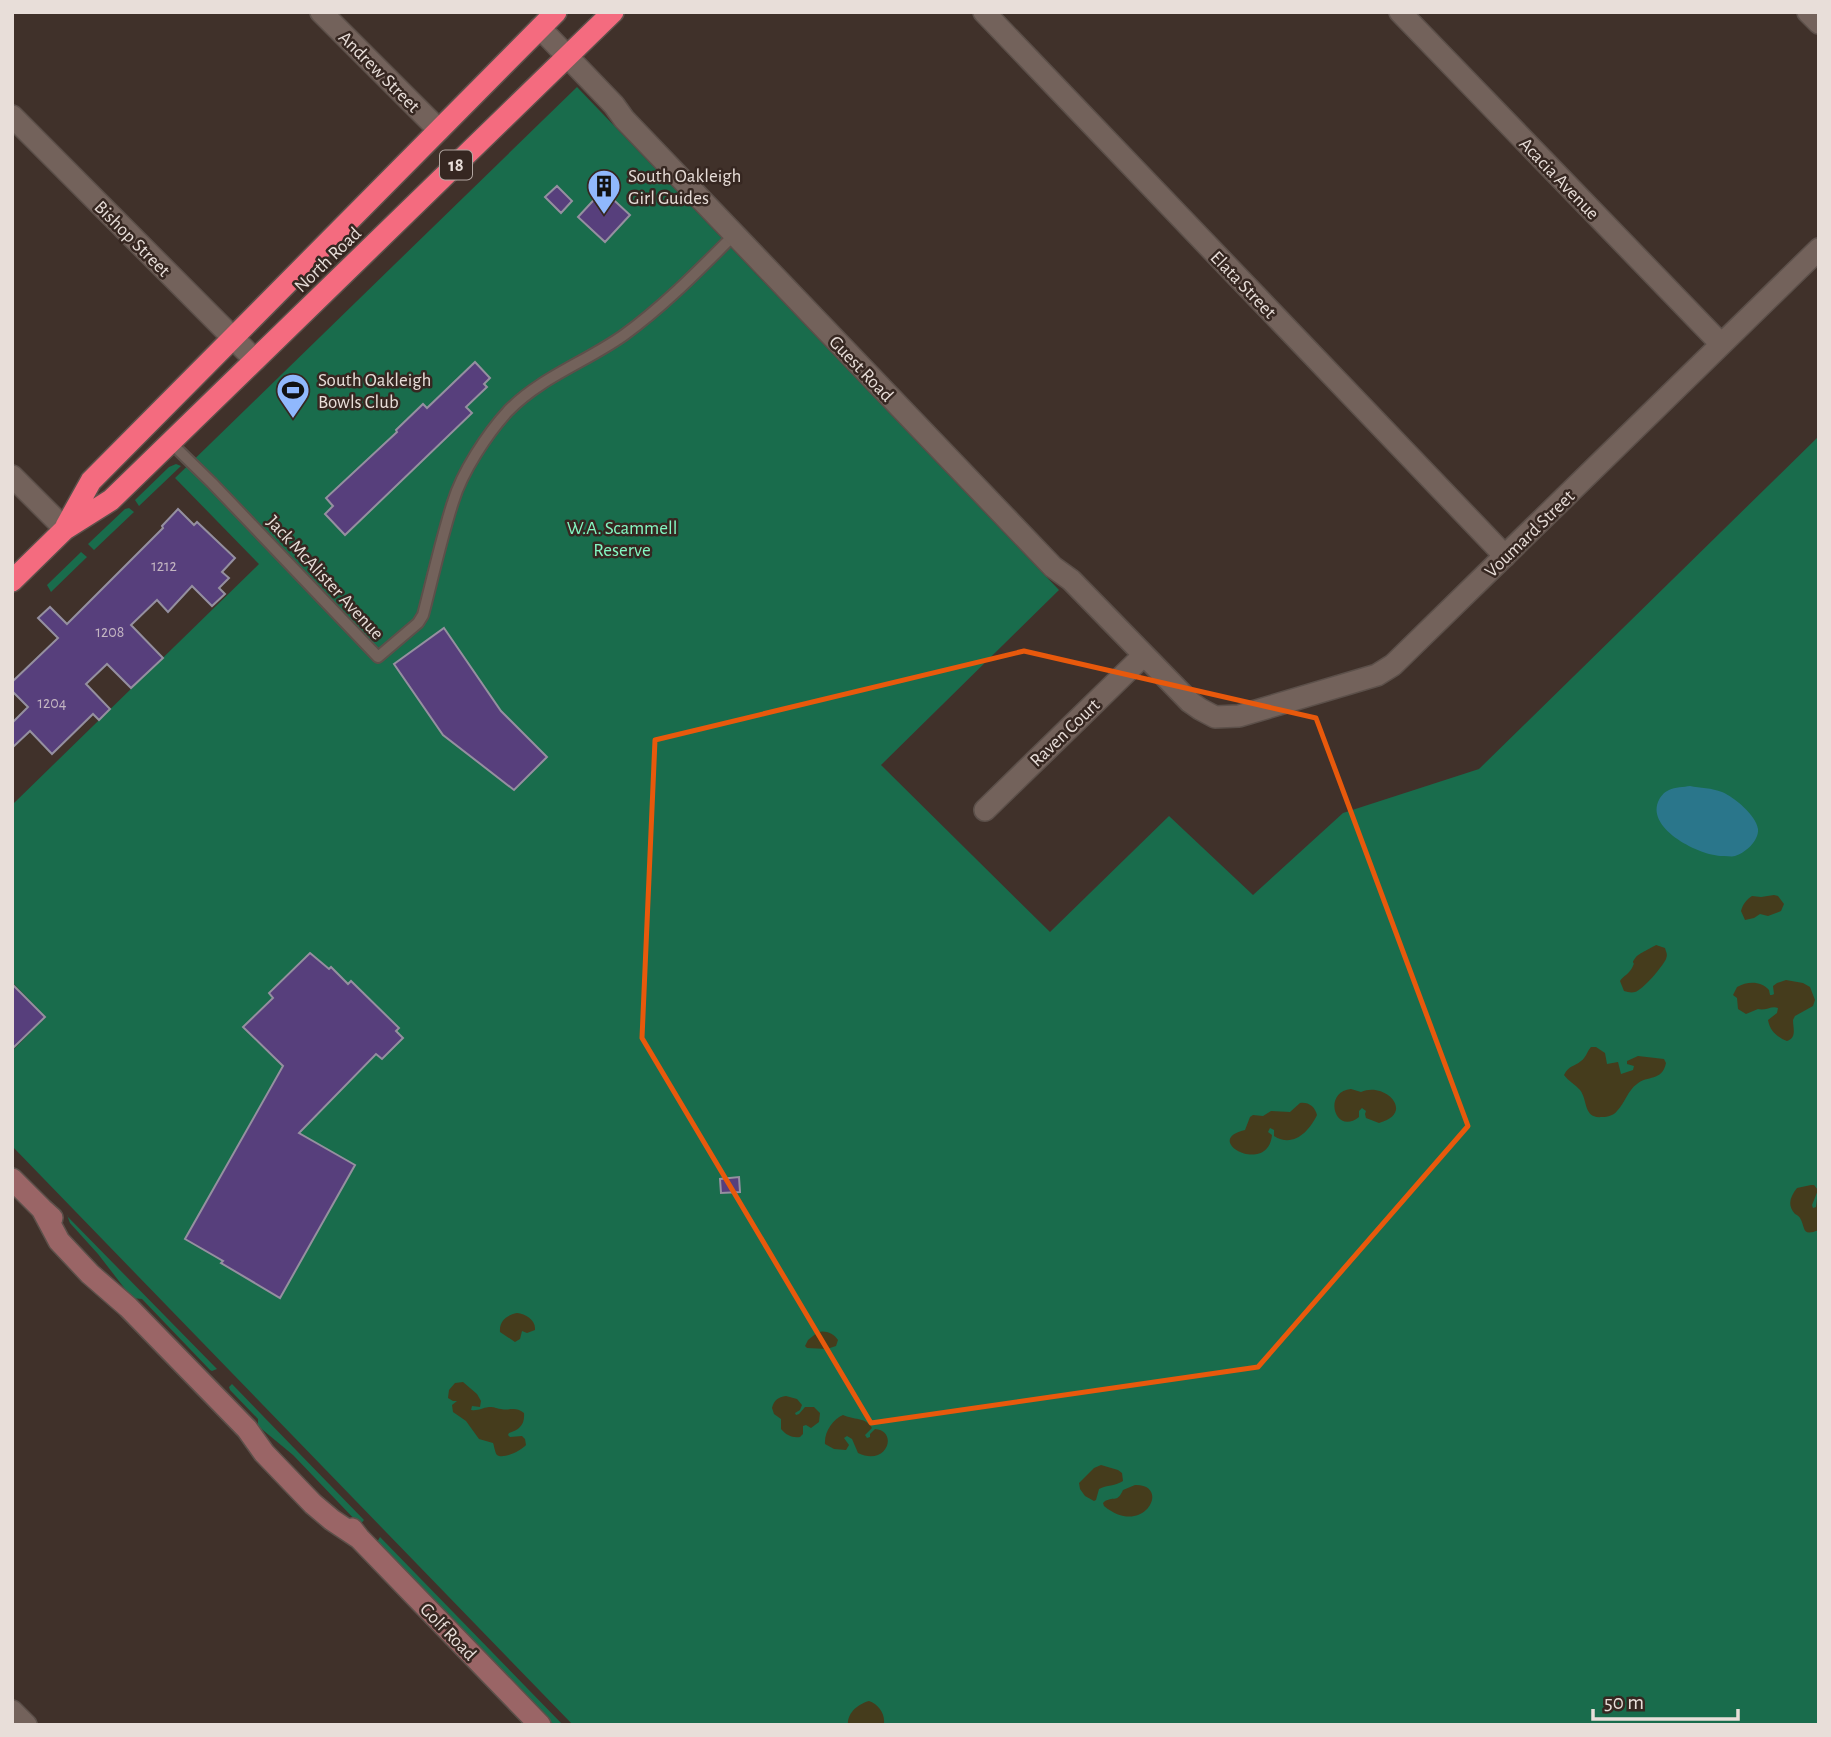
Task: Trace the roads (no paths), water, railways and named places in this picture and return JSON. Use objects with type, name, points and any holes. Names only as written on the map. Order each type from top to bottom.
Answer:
[{"type":"highway","name":"North Road","points":[[65,529],[91,481],[556,12]]},
{"type":"highway","name":"North Road","points":[[12,581],[65,529],[111,500],[613,12]]},
{"type":"street","name":"Andrew Street","points":[[321,12],[439,130]]},
{"type":"street","name":"Elata Street","points":[[984,12],[1505,556]]},
{"type":"street","name":"Acacia Avenue","points":[[1400,12],[1721,344]]},
{"type":"street","points":[[1808,12],[1819,23]]},
{"type":"street","name":"Guest Road","points":[[540,28],[1053,567],[1071,580],[1190,702]]},
{"type":"street","name":"Bishop Street","points":[[12,116],[255,360]]},
{"type":"street","name":"Voumard Street","points":[[1190,702],[1215,717],[1239,716],[1377,675],[1402,657],[1819,249]]},
{"type":"street","points":[[12,476],[65,529]]},
{"type":"street","name":"Raven Court","points":[[985,810],[1143,654]]},
{"type":"street","name":"Golf Road","points":[[12,1179],[69,1231],[100,1265],[128,1307],[247,1429],[264,1453],[313,1504],[359,1538],[540,1725]]},
{"type":"street","points":[[12,1711],[26,1725]]},
{"type":"lane","name":"Jack McAlister Avenue","points":[[170,442],[212,482],[378,657],[418,623],[423,615],[453,499],[488,437],[508,411],[547,380],[622,336],[664,304],[734,234]]},
{"type":"water","points":[[1690,786],[1722,792],[1744,807],[1758,829],[1751,846],[1735,856],[1714,855],[1691,847],[1668,832],[1657,812],[1659,800],[1669,790]]},
{"type":"place","name":"South Oakleigh Girl Guides","points":[[604,216]]},
{"type":"place","name":"South Oakleigh Bowls Club","points":[[293,420]]},
{"type":"park label","name":"W.A. Scammell Reserve","points":[[622,538]]}]
